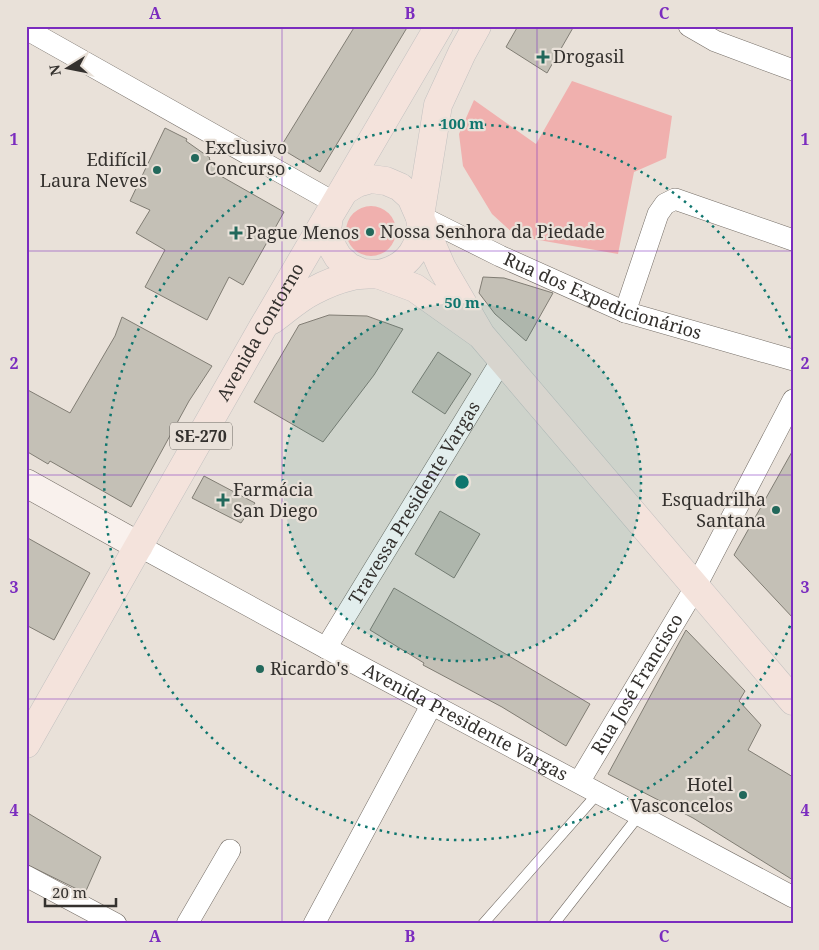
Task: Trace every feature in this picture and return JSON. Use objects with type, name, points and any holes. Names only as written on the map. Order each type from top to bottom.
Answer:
[{"type":"main road","name":"Avenida Contorno","points":[[26,744],[263,327],[439,26]]},
{"type":"main road","points":[[263,327],[312,291],[353,276],[395,270],[409,260],[418,245],[422,227],[420,216],[438,106],[462,53],[477,26]]},
{"type":"main road","points":[[481,335],[442,268],[411,197],[400,187],[386,181],[371,179],[357,183],[344,191],[335,203],[329,216],[327,230],[335,251],[349,267],[363,273],[377,274],[415,288],[481,335],[503,358],[793,701]]},
{"type":"main road","points":[[26,483],[139,546]]},
{"type":"street","points":[[689,26],[716,41],[793,70]]},
{"type":"street","points":[[26,29],[335,203]]},
{"type":"street","points":[[626,312],[658,214],[665,204],[675,199],[793,240]]},
{"type":"street","name":"Rua dos Expedicionários","points":[[420,216],[500,256],[626,312],[793,360]]},
{"type":"street","name":"Travessa Presidente Vargas","points":[[326,648],[503,358]]},
{"type":"street","name":"Rua José Francisco","points":[[579,782],[696,588],[793,400]]},
{"type":"street","name":"Avenida Presidente Vargas","points":[[139,546],[793,897]]},
{"type":"street","points":[[314,924],[432,704]]},
{"type":"street","points":[[187,924],[230,850]]},
{"type":"street","points":[[26,876],[116,924]]},
{"type":"lane","points":[[483,924],[598,792]]},
{"type":"lane","points":[[554,924],[640,814]]},
{"type":"shaded area","points":[[572,81],[672,116],[666,158],[634,172],[618,254],[516,236],[492,214],[463,166],[459,134],[474,100],[536,144]]},
{"type":"shaded area","points":[[376,206],[389,213],[395,221],[395,241],[389,249],[381,255],[366,256],[353,249],[347,241],[346,226],[353,213],[361,207]]},
{"type":"building","points":[[355,26],[408,26],[320,172],[280,148]]},
{"type":"building","points":[[518,26],[574,26],[547,73],[506,47]]},
{"type":"building","points":[[165,128],[187,139],[186,141],[210,158],[223,170],[219,175],[284,212],[243,285],[229,277],[207,320],[145,287],[165,250],[136,233],[150,210],[130,201]]},
{"type":"building","points":[[483,277],[504,278],[553,293],[526,341],[495,314],[479,293]]},
{"type":"building","points":[[329,315],[367,316],[403,329],[374,375],[323,442],[254,402],[299,325]]},
{"type":"building","points":[[122,317],[212,366],[189,401],[131,507],[50,461],[48,464],[26,451],[26,389],[70,413],[115,336]]},
{"type":"building","points":[[438,352],[471,374],[445,414],[412,392]]},
{"type":"building","name":"Esquadrilha Santana","points":[[793,450],[793,618],[734,555]]},
{"type":"building","name":"Farmácia San Diego","points":[[204,476],[255,503],[241,523],[192,498]]},
{"type":"building","points":[[440,511],[480,534],[454,578],[415,554]]},
{"type":"building","points":[[26,537],[90,573],[54,640],[26,625]]},
{"type":"building","points":[[394,588],[590,704],[566,746],[502,707],[423,665],[424,663],[370,630]]},
{"type":"building","points":[[686,630],[745,691],[739,701],[761,725],[748,750],[793,777],[793,880],[693,818],[608,774]]},
{"type":"building","points":[[26,812],[101,857],[85,893],[26,864]]},
{"type":"place","name":"Drogasil","points":[[543,57]]},
{"type":"place","name":"Exclusivo Concurso","points":[[195,158]]},
{"type":"place","name":"Edifícil Laura Neves","points":[[157,170]]},
{"type":"place","name":"Nossa Senhora da Piedade","points":[[370,232]]},
{"type":"place","name":"Pague Menos","points":[[236,233]]},
{"type":"place","name":"Farmácia San Diego","points":[[223,500]]},
{"type":"place","name":"Esquadrilha Santana","points":[[776,510]]},
{"type":"place","name":"Ricardo's","points":[[260,669]]},
{"type":"place","name":"Hotel Vasconcelos","points":[[743,795]]}]
